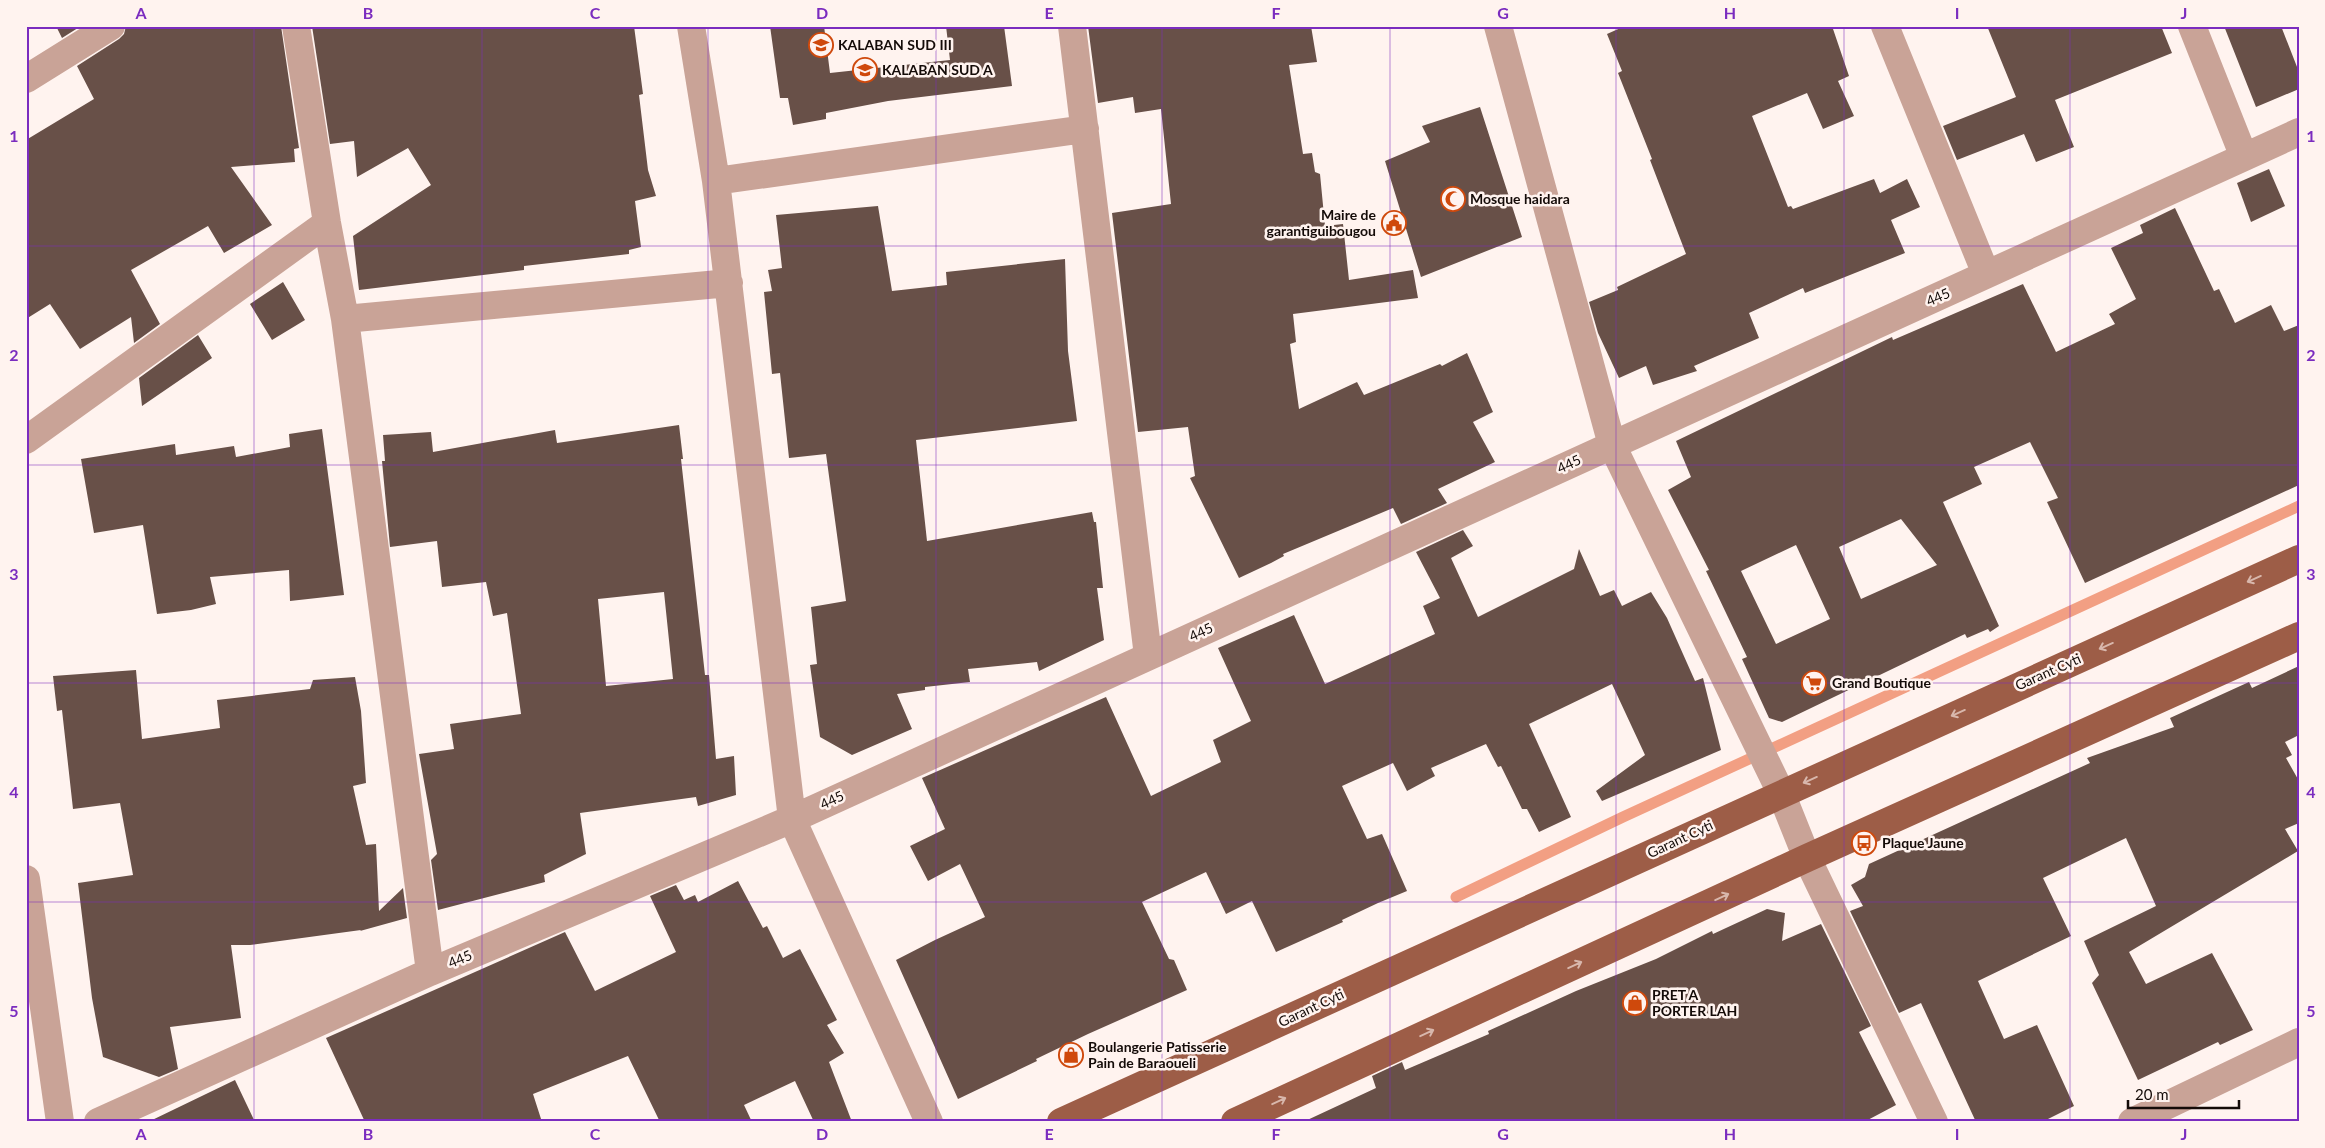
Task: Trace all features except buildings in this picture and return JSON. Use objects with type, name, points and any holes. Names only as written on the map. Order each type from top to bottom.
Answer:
[{"type":"main road","name":"Garant Cyti","points":[[1061,1122],[2299,559]]},
{"type":"main road","points":[[1235,1122],[1807,858],[2299,636]]},
{"type":"street","points":[[26,79],[111,26]]},
{"type":"street","points":[[296,26],[327,223],[345,319],[430,972]]},
{"type":"street","points":[[692,26],[716,181],[729,283],[792,819],[929,1122]]},
{"type":"street","points":[[1072,26],[1148,656]]},
{"type":"street","points":[[1498,26],[1612,445],[1781,793],[1807,858],[1934,1122]]},
{"type":"street","points":[[1885,26],[1986,274]]},
{"type":"street","points":[[2192,26],[2244,157]]},
{"type":"street","points":[[716,181],[1085,129]]},
{"type":"street","name":"445","points":[[98,1122],[430,972],[792,819],[2299,132]]},
{"type":"street","points":[[26,440],[327,223]]},
{"type":"street","points":[[345,319],[729,283]]},
{"type":"street","points":[[26,879],[60,1122]]},
{"type":"street","points":[[2132,1122],[2299,1042]]},
{"type":"waterway","points":[[1456,897],[1623,817],[2299,506]]},
{"type":"place","name":"KALABAN SUD III","points":[[821,45]]},
{"type":"place","name":"KALABAN SUD A","points":[[865,70]]},
{"type":"place","name":"Mosque haidara","points":[[1453,199]]},
{"type":"place","name":"Maire de garantiguibougou","points":[[1394,223]]},
{"type":"place","name":"Grand Boutique","points":[[1814,683]]},
{"type":"place","name":"Plaque Jaune","points":[[1864,843]]},
{"type":"place","name":"PRET A PORTER LAH","points":[[1635,1003]]},
{"type":"place","name":"Boulangerie Patisserie Pain de Baraoueli","points":[[1071,1055]]}]
